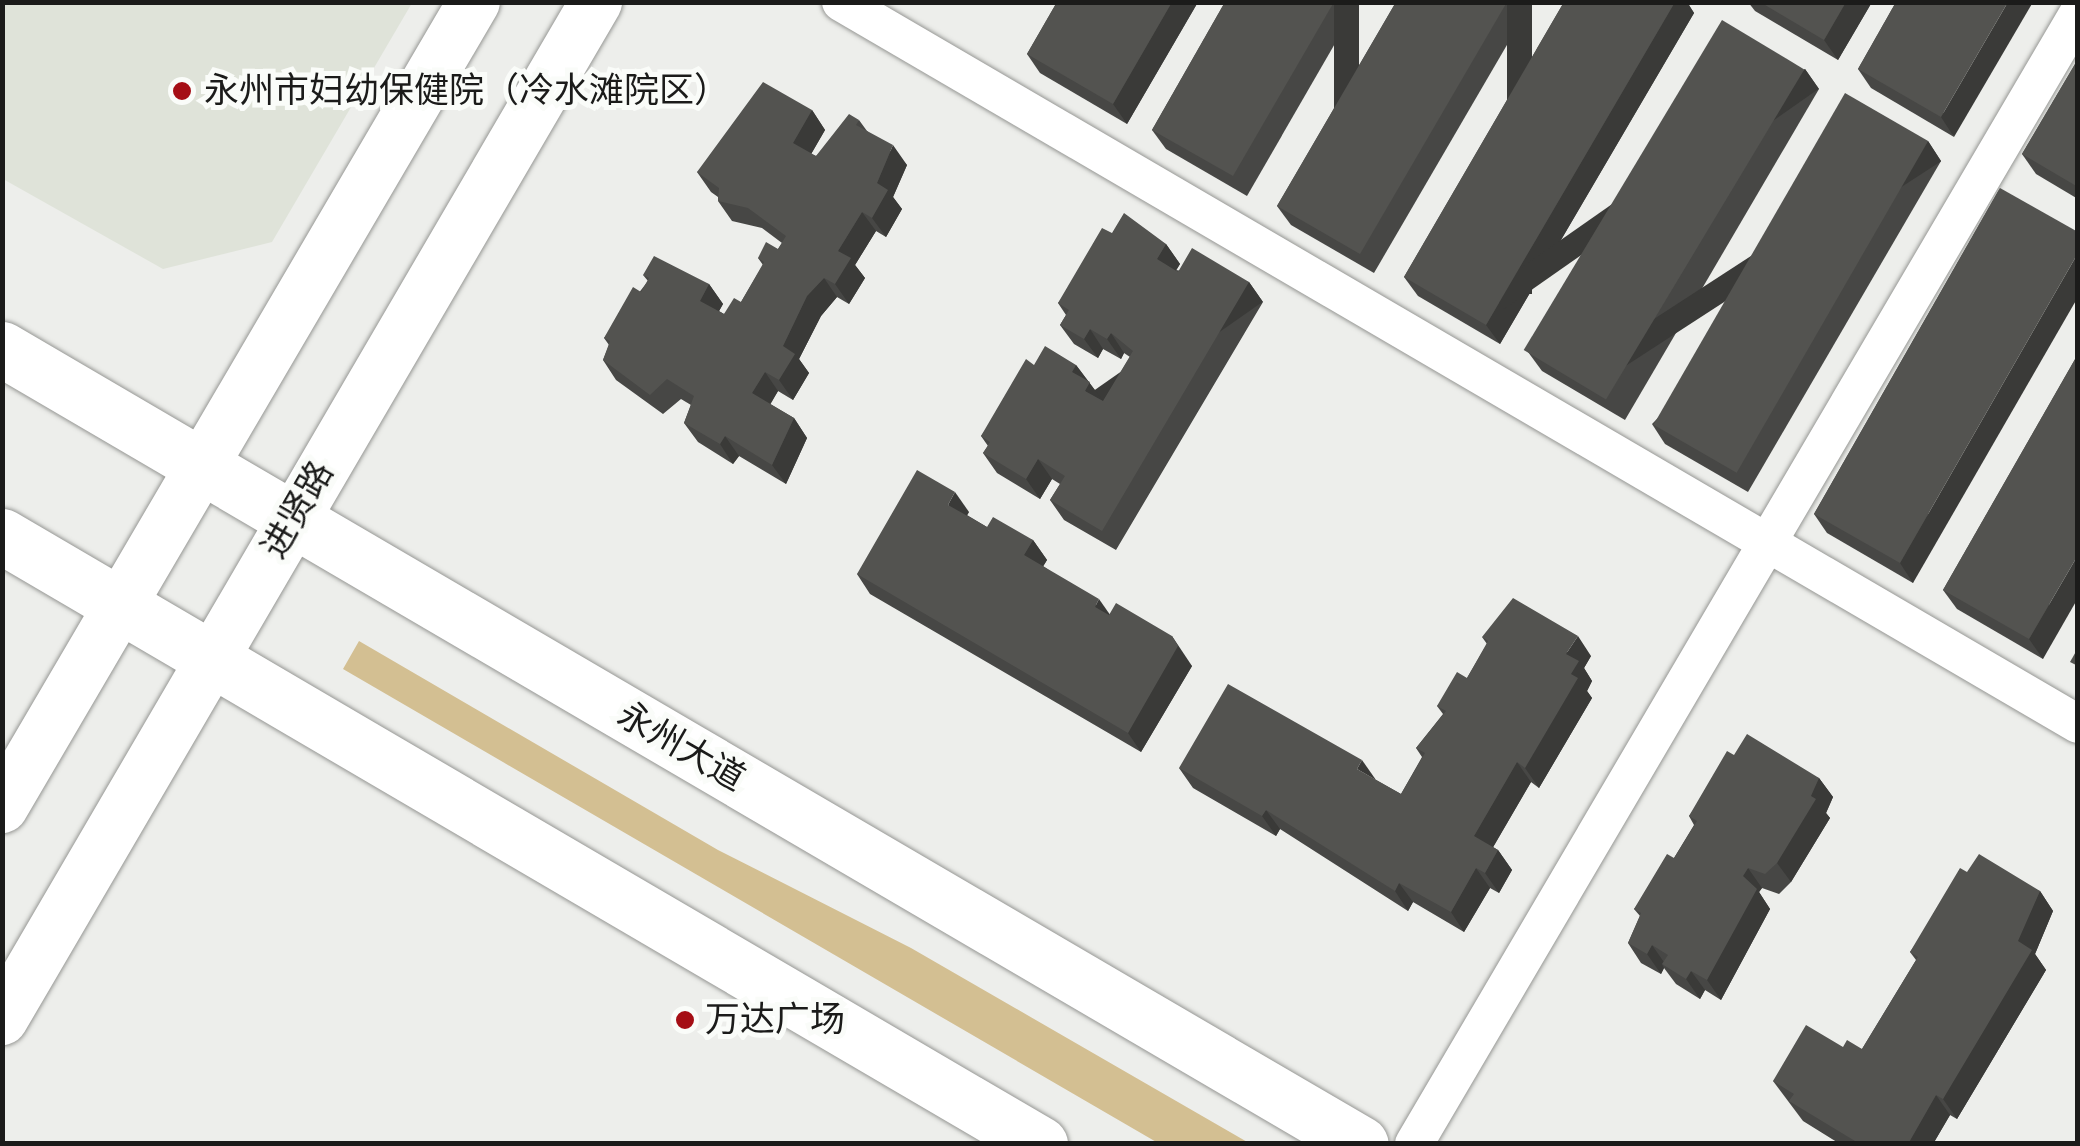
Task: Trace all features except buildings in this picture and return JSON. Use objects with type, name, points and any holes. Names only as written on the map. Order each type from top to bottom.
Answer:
[{"type":"main road","name":"永州大道","points":[[2,349],[1360,1144]]},
{"type":"main road","points":[[2,536],[1040,1144]]},
{"type":"street","points":[[2,807],[474,2]]},
{"type":"street","name":"进贤路","points":[[2,1019],[596,2]]},
{"type":"street","points":[[841,2],[2078,724]]},
{"type":"street","points":[[1414,1144],[2078,14]]},
{"type":"shaded area","name":"永州市妇幼保健院（冷水滩院区）","points":[[3,2],[412,3],[272,242],[163,269],[3,179]]},
{"type":"shaded area","points":[[359,641],[718,850],[911,948],[1249,1143],[1158,1143],[343,669]]},
{"type":"place","name":"永州市妇幼保健院（冷水滩院区）","points":[[182,91]]},
{"type":"place","name":"万达广场","points":[[685,1020]]}]
